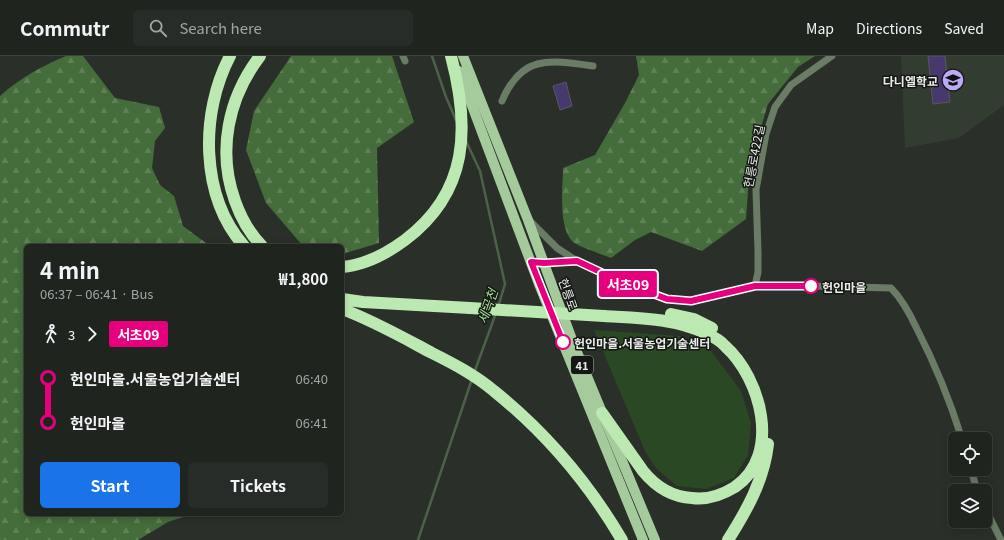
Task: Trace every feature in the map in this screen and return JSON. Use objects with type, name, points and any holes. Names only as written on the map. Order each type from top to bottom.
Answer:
[{"type":"highway","points":[[230,56],[223,71],[214,99],[210,130],[210,158],[212,175],[220,205],[233,232],[242,244]]},
{"type":"highway","points":[[260,56],[246,75],[237,96],[230,119],[226,149],[226,167],[233,197],[244,223],[261,244]]},
{"type":"highway","points":[[344,267],[373,260],[400,244],[413,234],[439,207],[454,179],[460,153],[462,125],[459,92],[452,56]]},
{"type":"highway","points":[[344,293],[469,305]]},
{"type":"highway","points":[[344,299],[363,302],[469,305],[603,312],[664,313],[694,319],[715,330],[730,341],[744,356],[754,371],[768,412],[769,429],[767,452],[762,472],[756,490],[747,509],[728,540]]},
{"type":"highway","points":[[344,310],[394,332],[449,361],[494,390],[527,420],[560,454],[590,491],[612,522],[622,540]]},
{"type":"highway","points":[[602,413],[650,480],[668,492],[684,497],[706,498],[725,492],[737,485],[746,477],[753,467],[761,444],[761,413],[754,389],[746,371],[725,345],[704,332],[676,323],[634,318],[603,312]]},
{"type":"main road","name":"헌릉로","points":[[452,56],[531,262],[643,540]]},
{"type":"main road","name":"헌릉로","points":[[464,56],[528,220],[574,345],[655,540]]},
{"type":"street","name":"헌릉로422길","points":[[755,286],[758,272],[756,190],[766,134],[775,107],[791,86],[832,56]]},
{"type":"street","points":[[502,102],[507,88],[530,59],[555,60],[593,66]]},
{"type":"street","points":[[528,220],[557,248],[577,261],[624,283],[667,299],[691,301],[755,286],[891,288],[899,295],[928,350],[960,432]]},
{"type":"street","points":[[531,262],[544,263],[577,261]]},
{"type":"street","points":[[992,523],[1000,540]]},
{"type":"shaded area","name":"다니엘학교","points":[[901,56],[1004,56],[1004,105],[959,138],[905,148]]},
{"type":"green space","points":[[66,56],[83,56],[115,98],[159,107],[165,128],[155,141],[152,168],[160,185],[174,196],[183,226],[207,244],[24,244],[24,516],[186,516],[168,522],[138,540],[0,540],[0,96],[15,84],[48,64]]},
{"type":"green space","points":[[291,56],[392,56],[414,122],[377,148],[379,243],[344,253],[344,244],[301,244],[266,203],[246,150],[254,111]]},
{"type":"green space","points":[[636,56],[815,56],[798,67],[768,104],[750,164],[746,219],[702,251],[651,232],[635,240],[611,258],[584,248],[572,241],[565,226],[562,206],[563,168],[595,155],[625,103],[639,75]]},
{"type":"green space","points":[[594,330],[680,336],[711,351],[741,391],[751,423],[748,455],[734,478],[706,489],[677,486],[656,468],[645,451]]},
{"type":"building","points":[[928,56],[945,56],[950,102],[933,104]]},
{"type":"building","points":[[566,82],[572,106],[560,110],[553,86]]},
{"type":"waterway","name":"세곡천","points":[[432,56],[446,97],[456,120]]},
{"type":"waterway","name":"세곡천","points":[[466,141],[480,171],[505,284],[498,307]]},
{"type":"waterway","name":"세곡천","points":[[474,373],[496,313]]},
{"type":"waterway","name":"세곡천","points":[[418,540],[472,379]]},
{"type":"bus line","name":"서초09","points":[[563,342],[531,262],[544,263],[577,261],[624,283],[667,299],[691,301],[755,286],[811,286]]},
{"type":"place","name":"다니엘학교","points":[[953,80]]},
{"type":"place","name":"헌인마을","points":[[811,286]]},
{"type":"place","name":"헌인마을.서울농업기술센터","points":[[563,342]]}]
